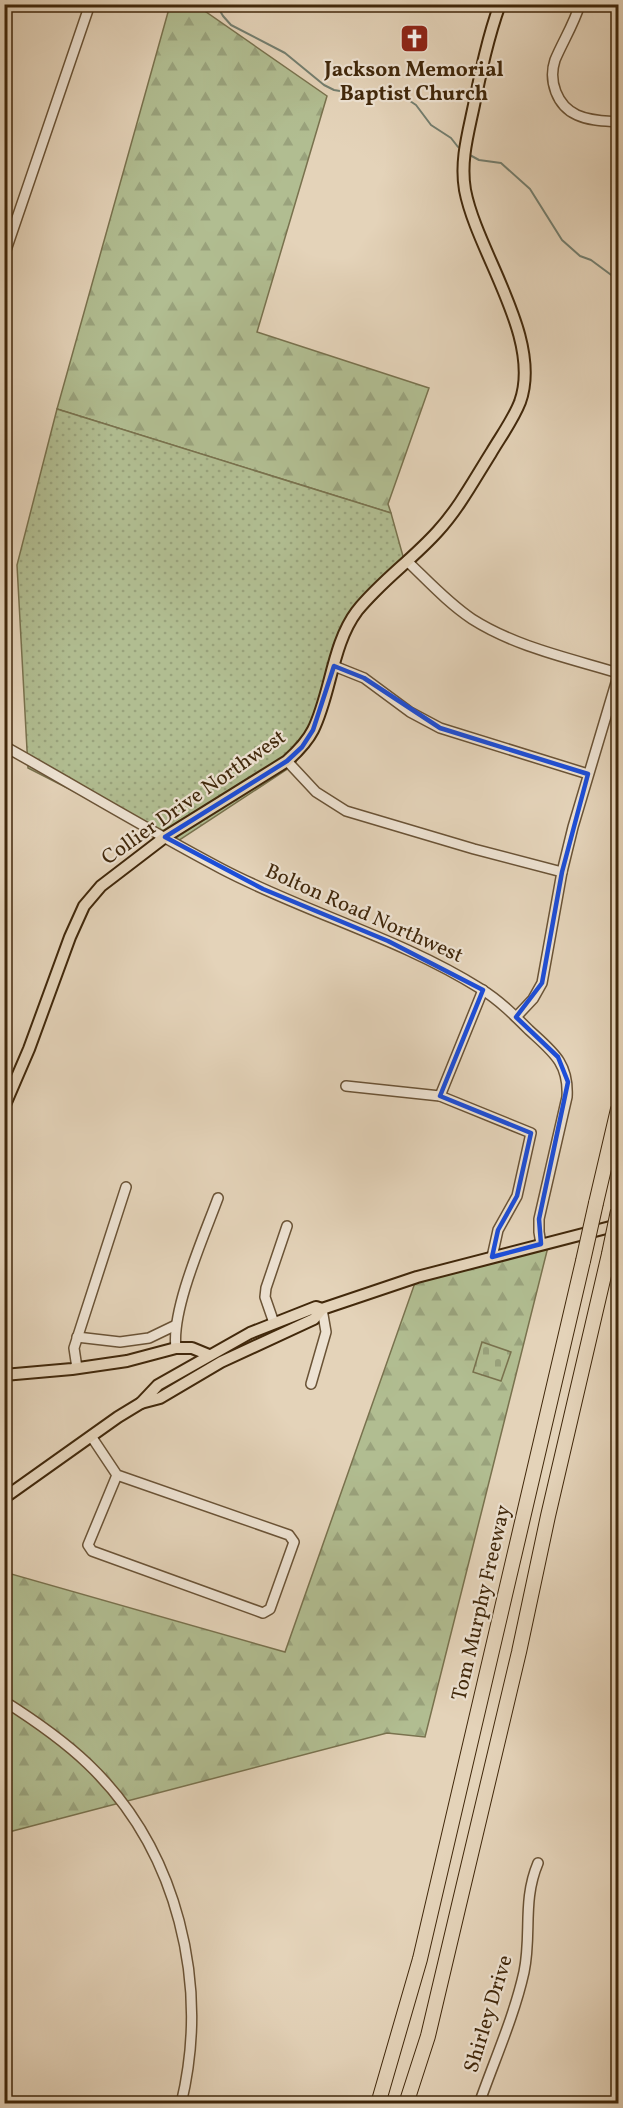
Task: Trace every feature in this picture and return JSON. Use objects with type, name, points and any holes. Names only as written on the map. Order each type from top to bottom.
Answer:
[{"type":"highway","name":"Tom Murphy Freeway","points":[[378,2103],[420,1959],[618,1109]]},
{"type":"highway","points":[[406,2103],[428,2036],[459,1909],[618,1211]]},
{"type":"main road","name":"Collier Drive Northwest","points":[[4,1107],[84,906],[101,886],[165,837],[287,761],[302,747],[313,730],[345,633],[356,613],[376,589],[437,532],[458,506],[514,415],[524,390],[524,367],[516,326],[470,210],[463,172],[465,149],[484,58],[500,4]]},
{"type":"main road","points":[[141,1403],[160,1398],[221,1362],[314,1319],[322,1310],[417,1277],[618,1225]]},
{"type":"main road","points":[[4,1498],[141,1403],[158,1385],[250,1333],[316,1307],[322,1310]]},
{"type":"main road","points":[[4,1375],[127,1361],[176,1348],[192,1348],[209,1355]]},
{"type":"street","points":[[4,256],[90,4]]},
{"type":"street","points":[[580,4],[555,62],[552,73],[554,87],[562,104],[578,116],[618,122]]},
{"type":"street","points":[[407,561],[452,603],[492,630],[528,645],[618,674],[562,872],[542,983],[533,999],[516,1017]]},
{"type":"street","points":[[334,666],[364,678],[410,712],[440,728],[588,774]]},
{"type":"street","name":"Bolton Road Northwest","points":[[4,746],[165,837],[263,889],[388,941],[435,964],[483,990],[516,1017],[558,1057],[568,1082],[567,1097],[539,1219],[541,1244]]},
{"type":"street","points":[[287,761],[316,792],[346,811],[562,872]]},
{"type":"street","points":[[440,1096],[483,990]]},
{"type":"street","points":[[346,1086],[440,1096],[531,1133],[517,1196],[498,1230],[492,1257]]},
{"type":"street","points":[[77,1368],[74,1348],[126,1187]]},
{"type":"street","points":[[176,1348],[176,1325],[189,1277],[218,1198]]},
{"type":"street","points":[[274,1323],[265,1298],[266,1288],[287,1226]]},
{"type":"street","points":[[311,1384],[326,1332],[322,1310]]},
{"type":"street","points":[[78,1337],[130,1341],[149,1338],[176,1325]]},
{"type":"street","points":[[91,1436],[117,1475],[289,1535],[294,1542],[270,1609],[263,1613],[92,1551],[88,1545],[91,1534],[117,1475]]},
{"type":"street","points":[[4,1701],[62,1741],[89,1765],[118,1797],[142,1833],[159,1867],[177,1913],[191,1982],[191,2035],[181,2103]]},
{"type":"street","name":"Shirley Drive","points":[[479,2103],[519,1992],[527,1951],[528,1893],[538,1863]]},
{"type":"highlighted area","points":[[334,666],[364,678],[440,728],[588,774],[562,872],[542,983],[516,1017],[558,1057],[568,1082],[539,1219],[541,1244],[492,1257],[498,1230],[517,1196],[531,1133],[440,1096],[483,990],[388,941],[263,889],[165,837],[287,761],[302,747],[313,730]]},
{"type":"green space","points":[[170,5],[196,5],[327,96],[257,332],[429,388],[388,504],[391,513],[57,409]]},
{"type":"green space","points":[[57,409],[391,513],[406,567],[348,629],[330,684],[295,764],[175,843],[28,768],[17,565]]},
{"type":"green space","points":[[550,1239],[425,1737],[387,1733],[5,1833],[4,1556],[11,1574],[285,1652],[417,1277]]},
{"type":"green space","points":[[482,1342],[511,1352],[501,1381],[473,1372]]},
{"type":"waterway","points":[[216,4],[231,25],[285,53],[324,85],[334,90],[375,97]]},
{"type":"waterway","points":[[388,99],[407,99],[416,105],[431,125],[451,138],[458,147]]},
{"type":"waterway","points":[[468,154],[479,160],[501,163],[530,189],[562,240],[580,256],[591,260],[618,280]]},
{"type":"place","name":"Jackson Memorial Baptist Church","points":[[414,39]]}]
